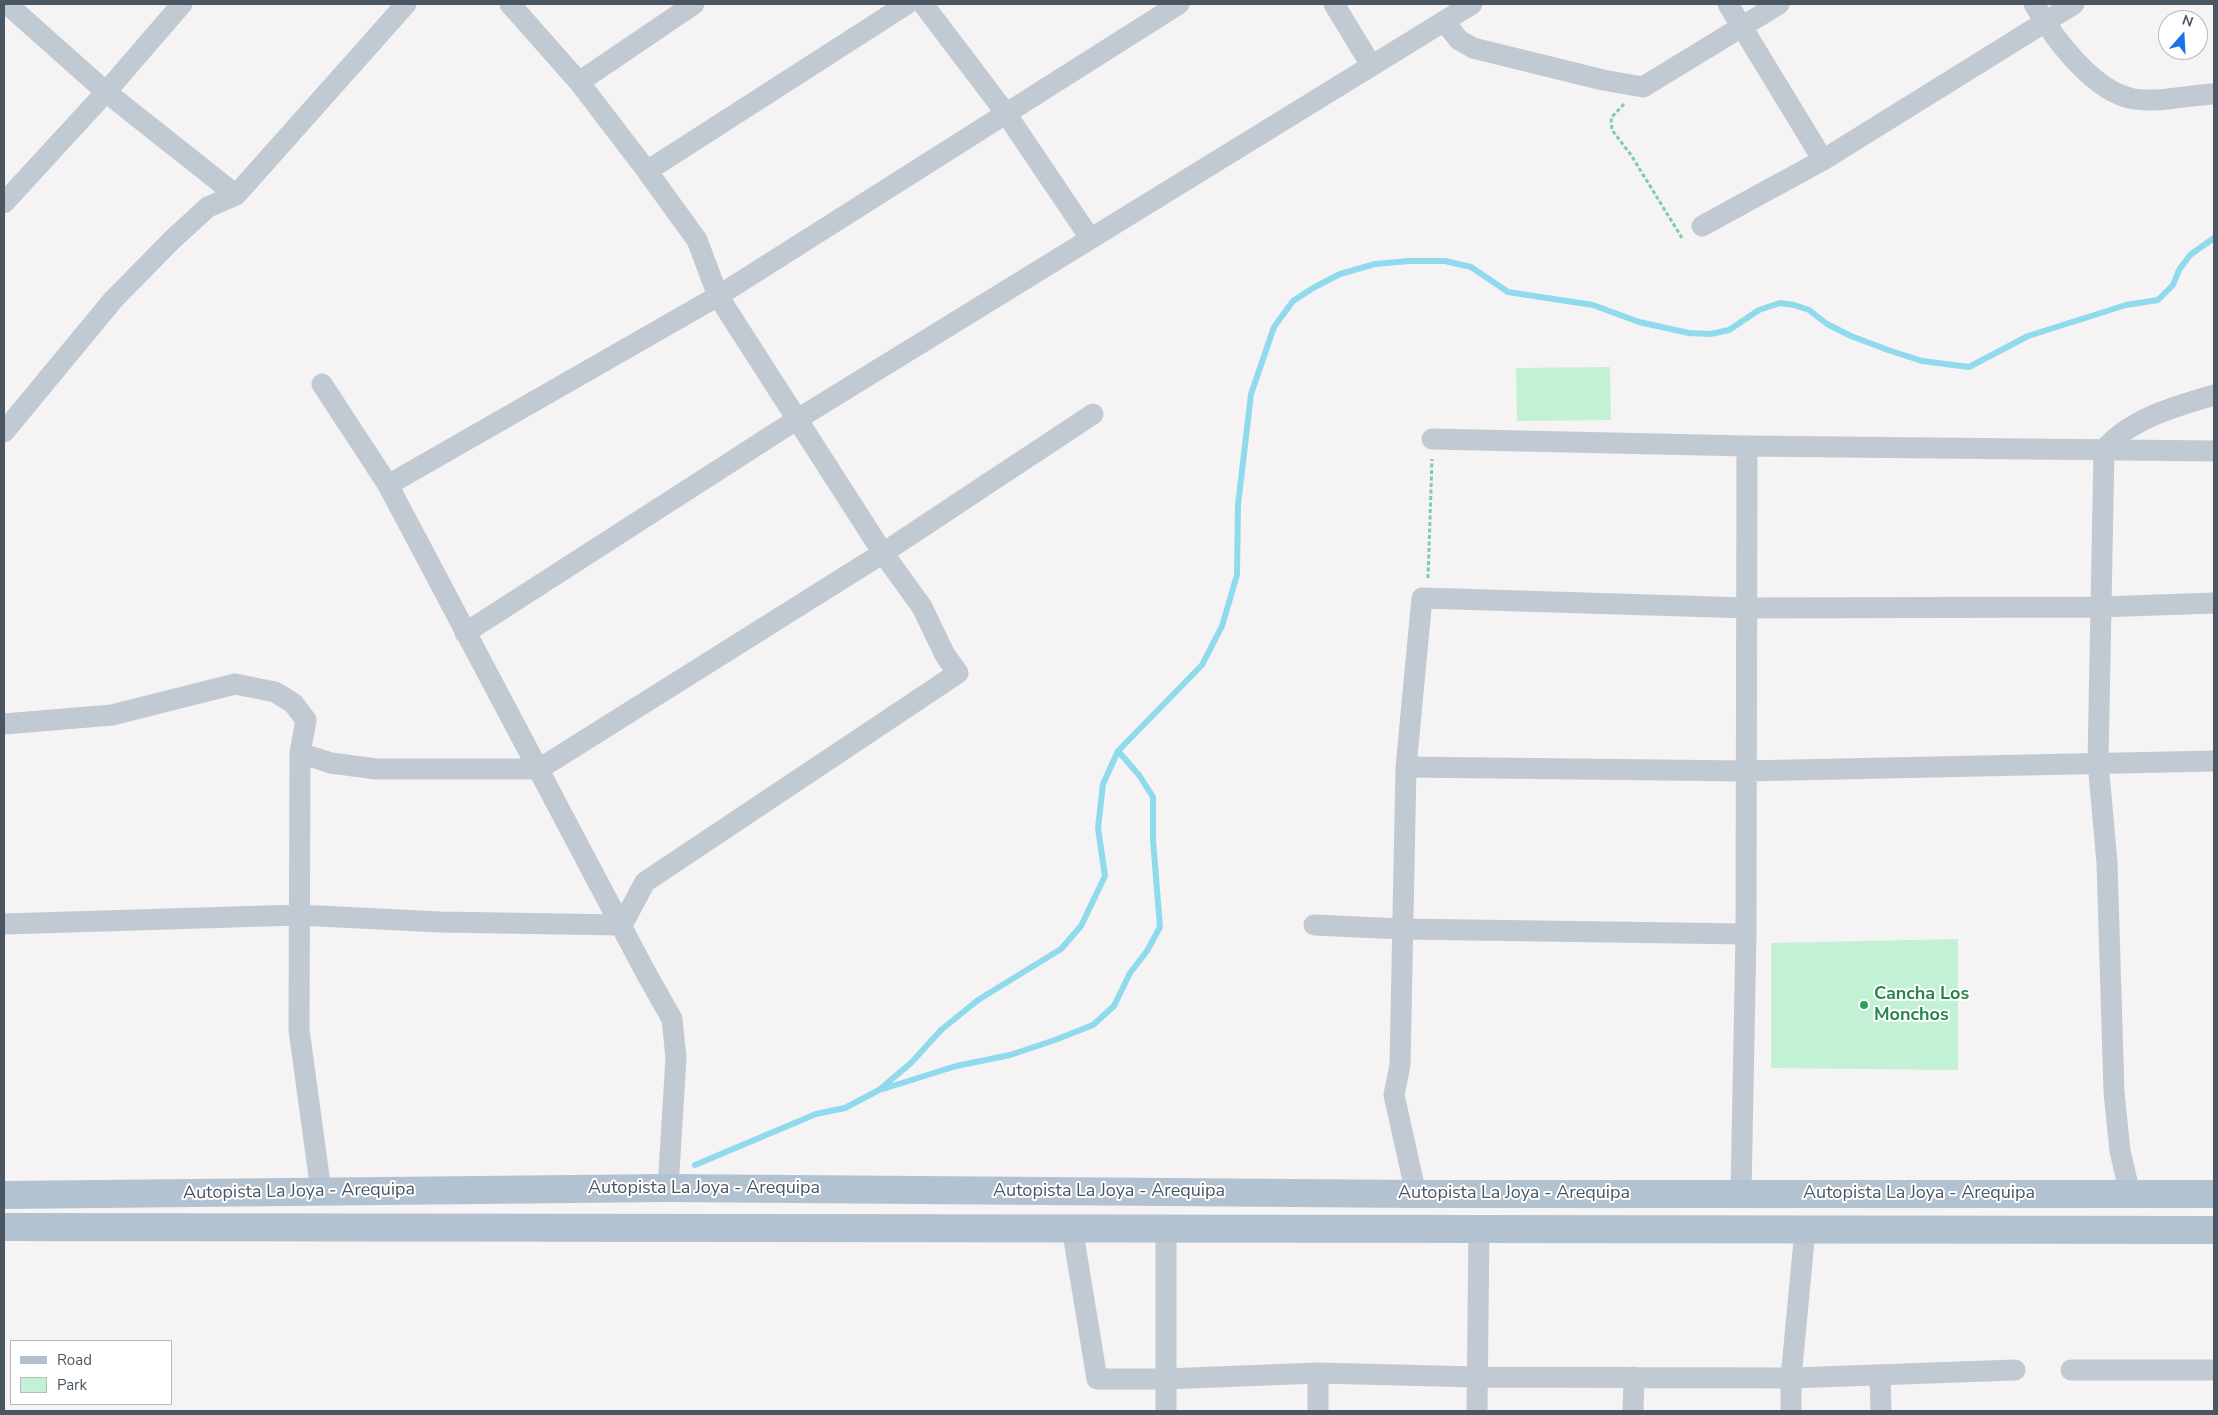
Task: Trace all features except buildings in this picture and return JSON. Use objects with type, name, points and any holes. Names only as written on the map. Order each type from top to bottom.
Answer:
[{"type":"main road","name":"Autopista La Joya - Arequipa","points":[[4,1195],[668,1188],[1416,1194],[2214,1194]]},
{"type":"main road","name":"Autopista La Joya - Arequipa","points":[[4,1227],[1166,1227],[2214,1230]]},
{"type":"street","points":[[7,4],[106,92],[236,195]]},
{"type":"street","points":[[4,203],[106,92],[182,4]]},
{"type":"street","points":[[4,432],[113,300],[173,238],[208,207],[236,195],[406,4]]},
{"type":"street","points":[[510,4],[578,82],[647,171],[696,240],[718,296],[883,553],[922,607],[945,655],[958,673],[645,882],[622,925]]},
{"type":"street","points":[[578,82],[694,4]]},
{"type":"street","points":[[647,171],[907,4]]},
{"type":"street","points":[[923,4],[1005,112],[1090,238]]},
{"type":"street","points":[[388,485],[718,296],[1005,112],[1179,4]]},
{"type":"street","points":[[1334,4],[1371,65]]},
{"type":"street","points":[[465,633],[796,420],[1472,4]]},
{"type":"street","points":[[1728,4],[1823,160]]},
{"type":"street","points":[[1444,22],[1459,40],[1473,48],[1603,80],[1643,86],[1779,4]]},
{"type":"street","points":[[2034,4],[2044,22],[2070,57],[2109,88],[2134,99],[2214,94]]},
{"type":"street","points":[[1702,226],[1823,160],[2074,4]]},
{"type":"street","points":[[322,384],[388,485],[465,633],[672,1019],[676,1058],[668,1188]]},
{"type":"street","points":[[2130,1194],[2120,1150],[2114,1092],[2107,864],[2098,762],[2104,450],[2113,438],[2161,412],[2214,395]]},
{"type":"street","points":[[300,753],[331,763],[376,769],[539,769],[883,553],[1093,414]]},
{"type":"street","points":[[1432,439],[1747,446],[2214,451]]},
{"type":"street","points":[[1740,1193],[1746,934],[1747,446]]},
{"type":"street","points":[[1416,1194],[1394,1095],[1400,1065],[1406,767],[1422,598],[1748,608],[2100,607],[2214,603]]},
{"type":"street","points":[[4,724],[112,715],[235,684],[275,692],[292,703],[306,720],[300,753],[299,1030],[321,1191]]},
{"type":"street","points":[[1406,767],[1746,771],[2214,761]]},
{"type":"street","points":[[4,924],[298,915],[440,922],[622,925]]},
{"type":"street","points":[[1314,925],[1402,929],[1746,934]]},
{"type":"street","points":[[1072,1227],[1097,1379],[1165,1379],[1318,1373],[1477,1377],[1791,1378],[2015,1370]]},
{"type":"street","points":[[1166,1227],[1166,1411]]},
{"type":"street","points":[[1477,1411],[1479,1228]]},
{"type":"street","points":[[1790,1411],[1791,1378],[1805,1230]]},
{"type":"street","points":[[2071,1370],[2214,1370]]},
{"type":"street","points":[[1318,1373],[1318,1411]]},
{"type":"street","points":[[1880,1375],[1881,1411]]},
{"type":"street","points":[[1633,1411],[1634,1376]]},
{"type":"path","points":[[1643,86],[1611,118],[1612,130],[1631,155],[1682,238]]},
{"type":"path","points":[[1422,598],[1428,579],[1432,439]]},
{"type":"green space","points":[[1610,367],[1611,420],[1517,421],[1516,368]]},
{"type":"green space","name":"Cancha Los Monchos","points":[[1958,939],[1958,1070],[1771,1068],[1771,943]]},
{"type":"waterway","points":[[695,1165],[816,1114],[845,1108],[879,1090],[911,1063],[941,1030],[978,1000],[1061,949],[1081,926],[1105,876],[1098,828],[1103,784],[1118,751],[1202,665],[1222,626],[1237,575],[1238,505],[1251,394],[1274,327],[1293,301],[1313,288],[1340,274],[1375,264],[1409,261],[1445,261],[1471,267],[1508,292],[1593,305],[1639,322],[1689,333],[1710,334],[1729,330],[1759,310],[1780,303],[1794,305],[1809,310],[1827,324],[1851,336],[1888,350],[1922,361],[1969,367],[2028,336],[2126,305],[2158,300],[2173,285],[2179,270],[2190,255],[2214,238]]},
{"type":"waterway","points":[[883,1089],[956,1066],[1010,1055],[1055,1040],[1093,1025],[1114,1006],[1130,973],[1147,951],[1160,927],[1153,840],[1153,797],[1139,775],[1118,751]]},
{"type":"place","name":"Cancha Los Monchos","points":[[1864,1005]]}]
